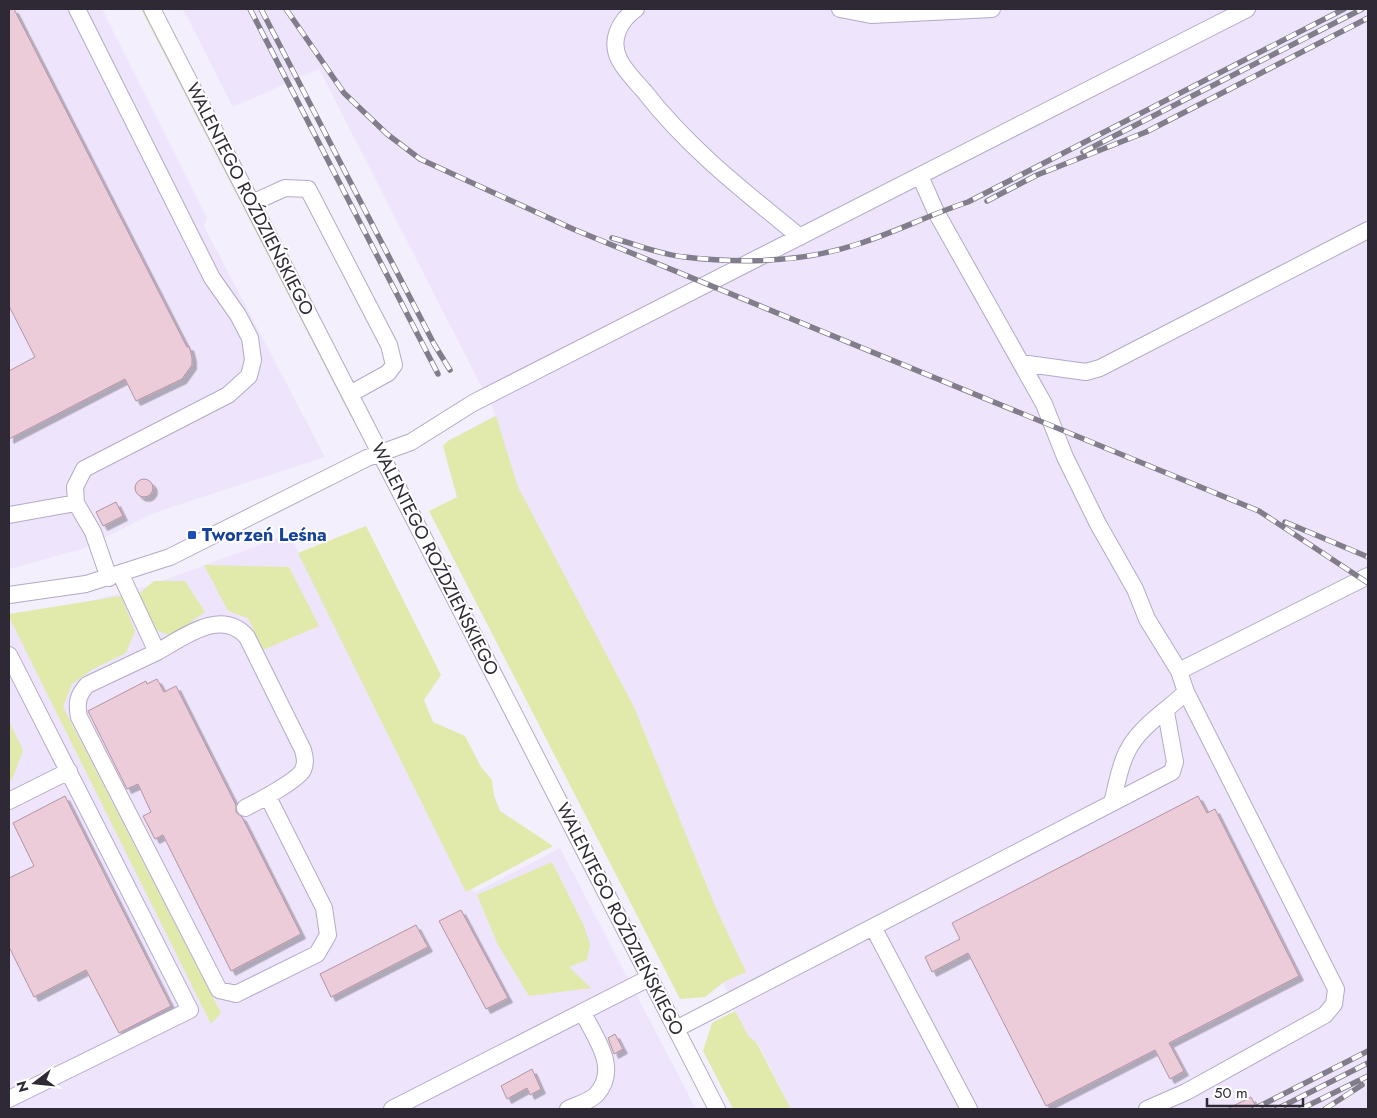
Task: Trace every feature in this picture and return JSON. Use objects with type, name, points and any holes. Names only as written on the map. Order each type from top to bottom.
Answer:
[{"type":"street","points":[[77,9],[212,278],[238,315],[250,338],[253,360],[249,376],[228,394],[84,470],[74,487],[76,503],[156,652]]},
{"type":"street","name":"WALENTEGO ROŹDZIEŃSKIEGO","points":[[152,9],[717,1109]]},
{"type":"street","points":[[636,9],[625,16],[619,26],[615,44],[620,61],[653,103],[714,166],[800,237]]},
{"type":"street","points":[[840,9],[871,15],[992,9]]},
{"type":"street","points":[[9,594],[63,588],[115,576],[178,554],[367,458],[411,442],[473,403],[1247,9]]},
{"type":"street","points":[[920,176],[936,212],[1044,404],[1065,457],[1098,524],[1135,589],[1147,619],[1179,671],[1186,692],[1336,989],[1334,1004],[1325,1015],[1186,1092],[1146,1109]]},
{"type":"street","points":[[252,204],[285,188],[308,189],[389,345],[394,365],[388,373],[350,394]]},
{"type":"street","points":[[1020,363],[1086,372],[1100,368],[1368,230]]},
{"type":"street","points":[[9,515],[76,503]]},
{"type":"street","points":[[1179,671],[1368,576]]},
{"type":"street","points":[[245,808],[268,797],[302,772],[306,760],[303,750],[247,636],[240,629],[219,623],[208,625],[87,685],[81,692],[76,704],[79,717],[219,990],[236,994],[317,954],[328,935],[324,908],[268,797]]},
{"type":"street","points":[[9,655],[190,1010],[9,1099]]},
{"type":"street","points":[[1112,803],[1122,762],[1128,749],[1154,720],[1166,712],[1186,692]]},
{"type":"street","points":[[676,1029],[1172,772],[1175,762],[1166,712]]},
{"type":"street","points":[[9,801],[69,771]]},
{"type":"street","points":[[873,927],[969,1109]]},
{"type":"street","points":[[392,1109],[650,978]]},
{"type":"street","points":[[568,1109],[596,1096],[607,1077],[607,1060],[583,1013]]},
{"type":"shaded area","points":[[9,9],[102,9],[207,218],[204,226],[325,457],[154,513],[82,549],[9,569]]},
{"type":"shaded area","points":[[183,9],[1368,9],[1368,1109],[791,1109],[757,1042],[749,1038],[735,1011],[719,972],[448,441],[496,415],[319,69],[233,107]]},
{"type":"shaded area","points":[[289,534],[474,893],[560,848],[696,1109],[9,1109],[9,615],[45,613],[148,586]]},
{"type":"green space","points":[[141,9],[144,9],[353,416],[351,417]]},
{"type":"green space","points":[[496,416],[518,487],[634,707],[715,906],[746,972],[724,982],[705,997],[680,999],[429,511],[457,497],[443,446],[448,441]]},
{"type":"green space","points":[[366,526],[441,675],[424,700],[433,722],[465,736],[481,767],[492,780],[494,796],[500,811],[553,846],[466,892],[298,553]]},
{"type":"green space","points":[[204,565],[289,567],[319,626],[263,650],[248,618],[228,611]]},
{"type":"green space","points":[[154,581],[185,581],[205,612],[171,636],[156,630],[139,594]]},
{"type":"green space","points":[[121,596],[135,631],[126,653],[93,669],[72,684],[63,707],[221,1013],[211,1024],[9,617],[9,614]]},
{"type":"green space","points":[[9,721],[23,750],[12,780],[9,781]]},
{"type":"green space","points":[[552,862],[584,926],[590,944],[587,960],[569,967],[591,988],[529,996],[498,945],[477,895]]},
{"type":"green space","points":[[735,1011],[749,1037],[756,1042],[791,1109],[733,1109],[703,1051],[712,1023]]},
{"type":"building","points":[[9,9],[14,9],[187,347],[189,346],[192,365],[182,379],[136,401],[125,379],[9,439],[9,371],[35,357],[9,306]]},
{"type":"building","points":[[140,479],[148,479],[153,484],[151,495],[140,497],[135,492],[135,484]]},
{"type":"building","points":[[116,502],[123,516],[103,526],[96,512]]},
{"type":"building","points":[[157,679],[164,692],[176,686],[236,805],[236,812],[242,817],[301,934],[231,971],[163,835],[155,839],[143,816],[151,812],[138,784],[127,789],[88,711],[146,681],[147,684]]},
{"type":"building","points":[[65,796],[171,1006],[119,1033],[86,970],[34,997],[9,947],[9,878],[34,866],[13,823]]},
{"type":"building","points":[[1198,796],[1207,813],[1215,809],[1299,976],[1169,1043],[1184,1071],[1170,1079],[1155,1050],[1046,1106],[968,953],[932,972],[925,957],[960,939],[952,923]]},
{"type":"building","points":[[461,910],[508,998],[486,1009],[439,921]]},
{"type":"building","points":[[416,925],[428,947],[331,997],[320,974]]},
{"type":"building","points":[[615,1034],[623,1049],[614,1054],[608,1038]]},
{"type":"building","points":[[532,1069],[541,1089],[530,1095],[527,1088],[507,1099],[501,1086]]},
{"type":"building","points":[[1251,1097],[1257,1109],[1227,1109]]},
{"type":"railway","points":[[250,9],[438,374]]},
{"type":"railway","points":[[261,9],[434,344],[450,370]]},
{"type":"railway","points":[[286,9],[344,93],[387,134],[420,159],[573,229],[1259,511],[1368,583]]},
{"type":"railway","points":[[612,238],[676,256],[751,261],[816,255],[858,244],[968,202],[1344,9]]},
{"type":"railway","points":[[1083,152],[1362,9]]},
{"type":"railway","points":[[987,201],[1037,175],[1146,132],[1368,18]]},
{"type":"railway","points":[[1285,522],[1368,557]]},
{"type":"railway","points":[[1254,1109],[1368,1051]]},
{"type":"railway","points":[[1277,1109],[1368,1063]]},
{"type":"railway","points":[[1301,1109],[1368,1076]]},
{"type":"railway","points":[[1325,1109],[1362,1085]]},
{"type":"place","name":"Tworzeń Leśna","points":[[192,535]]}]
